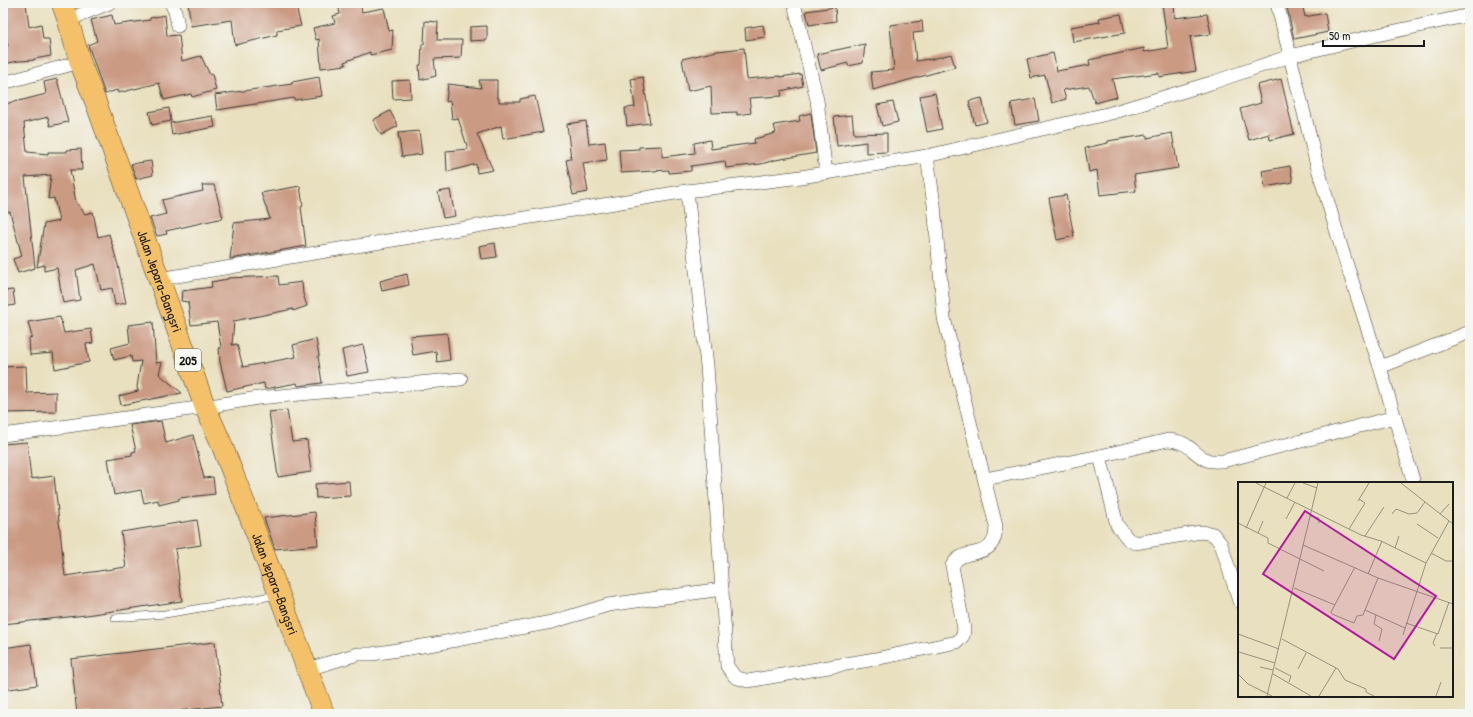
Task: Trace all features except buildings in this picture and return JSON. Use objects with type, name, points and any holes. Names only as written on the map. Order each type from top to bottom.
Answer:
[{"type":"main road","name":"Jalan Jepara-Bangsri","points":[[65,11],[80,62],[205,407],[219,438],[280,594],[324,714]]},
{"type":"street","points":[[65,11],[109,3]]},
{"type":"street","points":[[171,3],[175,11],[178,26]]},
{"type":"street","points":[[794,3],[817,100],[826,172]]},
{"type":"street","points":[[1277,3],[1323,185],[1343,253],[1380,367],[1413,480]]},
{"type":"street","points":[[159,279],[517,221],[687,191],[826,172],[927,156],[1111,113],[1210,83],[1290,56],[1470,15]]},
{"type":"street","points":[[3,83],[80,62]]},
{"type":"street","points":[[687,191],[707,366],[727,666],[735,677],[748,681],[875,659],[957,642],[963,636],[964,630],[952,566],[961,557],[983,551],[989,547],[996,537],[996,526],[944,318],[934,205],[927,156]]},
{"type":"street","points":[[1380,367],[1470,332]]},
{"type":"street","points":[[3,435],[205,407],[258,398],[461,379]]},
{"type":"street","points":[[985,479],[1100,456],[1168,440],[1175,440],[1186,444],[1208,460],[1223,461],[1395,417]]},
{"type":"street","points":[[1100,456],[1117,524],[1128,539],[1135,543],[1202,532],[1213,534],[1221,544],[1238,598]]},
{"type":"street","points":[[308,669],[358,654],[372,654],[435,644],[552,622],[608,605],[722,589]]},
{"type":"lane","points":[[115,618],[165,614],[280,594]]}]
